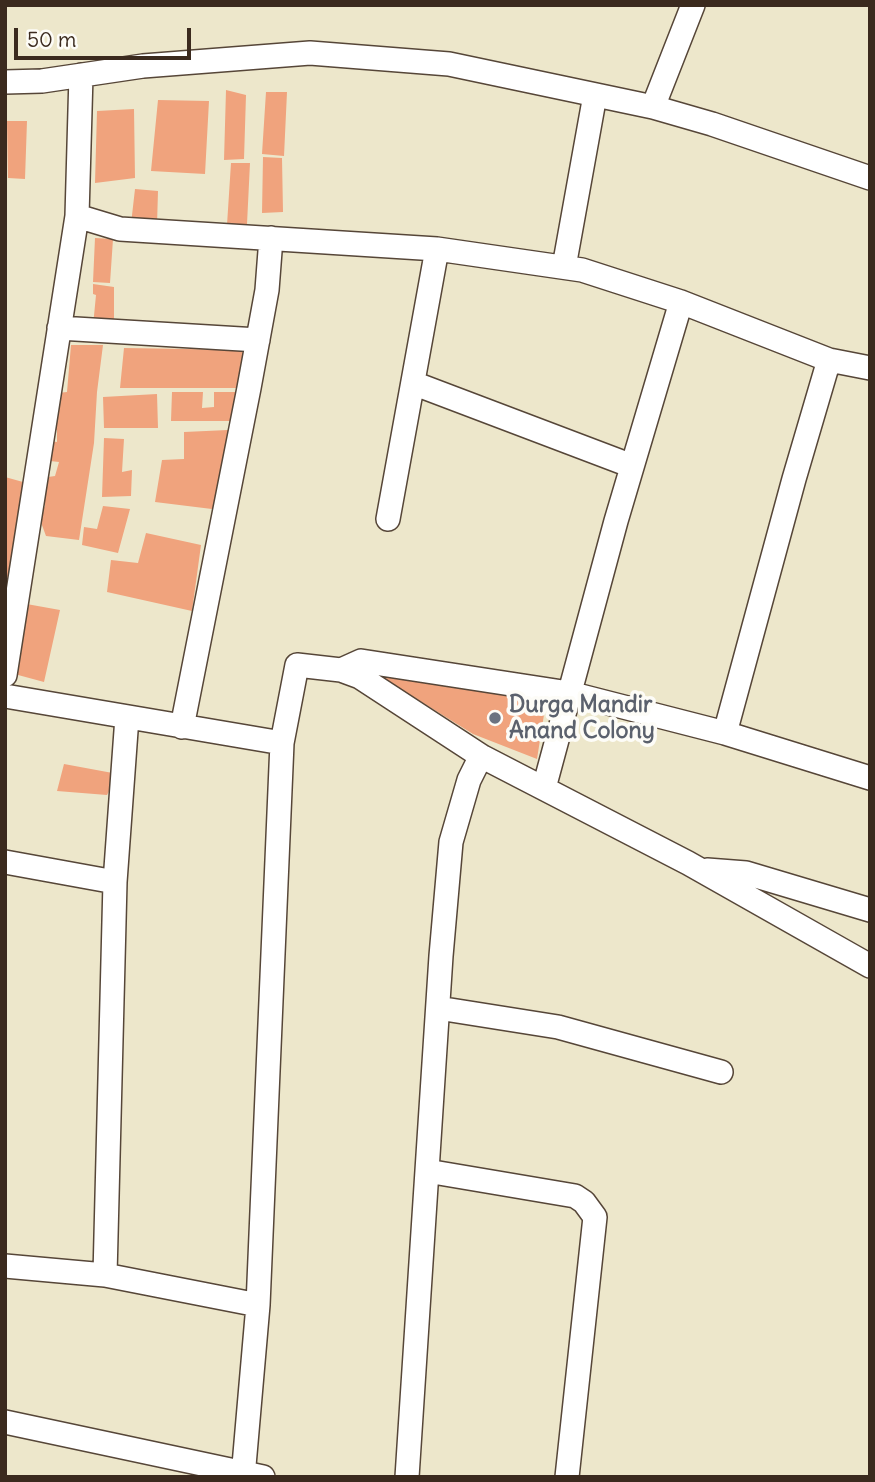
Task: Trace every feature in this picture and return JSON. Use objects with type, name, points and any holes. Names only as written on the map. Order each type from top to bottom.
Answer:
[{"type":"street","points":[[653,107],[693,5]]},
{"type":"street","points":[[5,82],[143,66],[310,54],[449,64],[653,107],[712,124],[870,178]]},
{"type":"street","points":[[5,675],[76,216],[81,75]]},
{"type":"street","points":[[564,267],[595,95]]},
{"type":"street","points":[[76,216],[120,229],[437,249],[582,270],[681,302],[829,360],[870,368]]},
{"type":"street","points":[[182,727],[258,340],[267,290],[271,239]]},
{"type":"street","points":[[388,519],[437,249]]},
{"type":"street","points":[[544,788],[632,466],[681,302]]},
{"type":"street","points":[[59,328],[258,340]]},
{"type":"street","points":[[724,733],[793,479],[829,360]]},
{"type":"street","points":[[413,383],[632,466]]},
{"type":"street","points":[[341,670],[361,661],[569,693],[869,773]]},
{"type":"street","points":[[5,1422],[250,1475],[282,743],[297,665],[341,670],[360,677],[481,756],[699,869],[870,966]]},
{"type":"street","points":[[5,696],[282,743]]},
{"type":"street","points":[[104,1275],[115,882],[127,717]]},
{"type":"street","points":[[407,1477],[451,842],[469,780],[481,756]]},
{"type":"street","points":[[5,862],[115,882]]},
{"type":"street","points":[[699,869],[746,873],[870,910]]},
{"type":"street","points":[[438,1009],[558,1027],[721,1072]]},
{"type":"street","points":[[427,1171],[575,1196],[584,1202],[595,1217],[567,1477]]},
{"type":"street","points":[[5,1266],[104,1275],[258,1305]]},
{"type":"building","points":[[226,90],[246,95],[244,159],[224,160]]},
{"type":"building","points":[[266,92],[287,92],[284,156],[262,154]]},
{"type":"building","points":[[158,100],[209,101],[205,174],[151,171]]},
{"type":"building","points":[[134,109],[135,178],[95,183],[97,111]]},
{"type":"building","points":[[7,121],[27,121],[25,179],[8,178]]},
{"type":"building","points":[[263,157],[282,158],[283,212],[262,213]]},
{"type":"building","points":[[231,163],[250,163],[247,224],[227,225]]},
{"type":"building","points":[[135,189],[158,191],[157,225],[131,224]]},
{"type":"building","points":[[95,238],[113,239],[110,283],[93,282]]},
{"type":"building","points":[[93,284],[114,287],[114,326],[93,326],[96,295],[93,294]]},
{"type":"building","points":[[71,345],[103,345],[94,443],[79,540],[46,536],[39,517],[45,506],[41,493],[48,477],[55,476],[59,462],[50,461],[50,441],[57,442],[57,430],[50,430],[58,393],[67,392]]},
{"type":"building","points":[[124,348],[248,350],[243,388],[120,388]]},
{"type":"building","points":[[172,392],[203,392],[202,408],[214,407],[214,392],[240,392],[243,421],[171,421]]},
{"type":"building","points":[[157,394],[158,428],[104,428],[103,397]]},
{"type":"building","points":[[228,430],[231,462],[220,510],[155,502],[162,460],[184,459],[184,432]]},
{"type":"building","points":[[104,438],[124,439],[122,472],[132,470],[131,496],[102,497]]},
{"type":"building","points":[[5,477],[23,482],[7,582],[5,582]]},
{"type":"building","points":[[103,506],[130,509],[118,553],[82,545],[84,527],[97,529]]},
{"type":"building","points":[[146,533],[201,545],[192,611],[107,592],[111,560],[138,563]]},
{"type":"building","points":[[21,603],[60,610],[44,682],[7,672]]},
{"type":"building","name":"Durga Mandir Anand Colony","points":[[380,676],[476,688],[546,702],[537,759],[473,734]]},
{"type":"building","points":[[64,764],[118,774],[107,795],[57,791]]},
{"type":"place","name":"Durga Mandir Anand Colony","points":[[495,718]]}]
